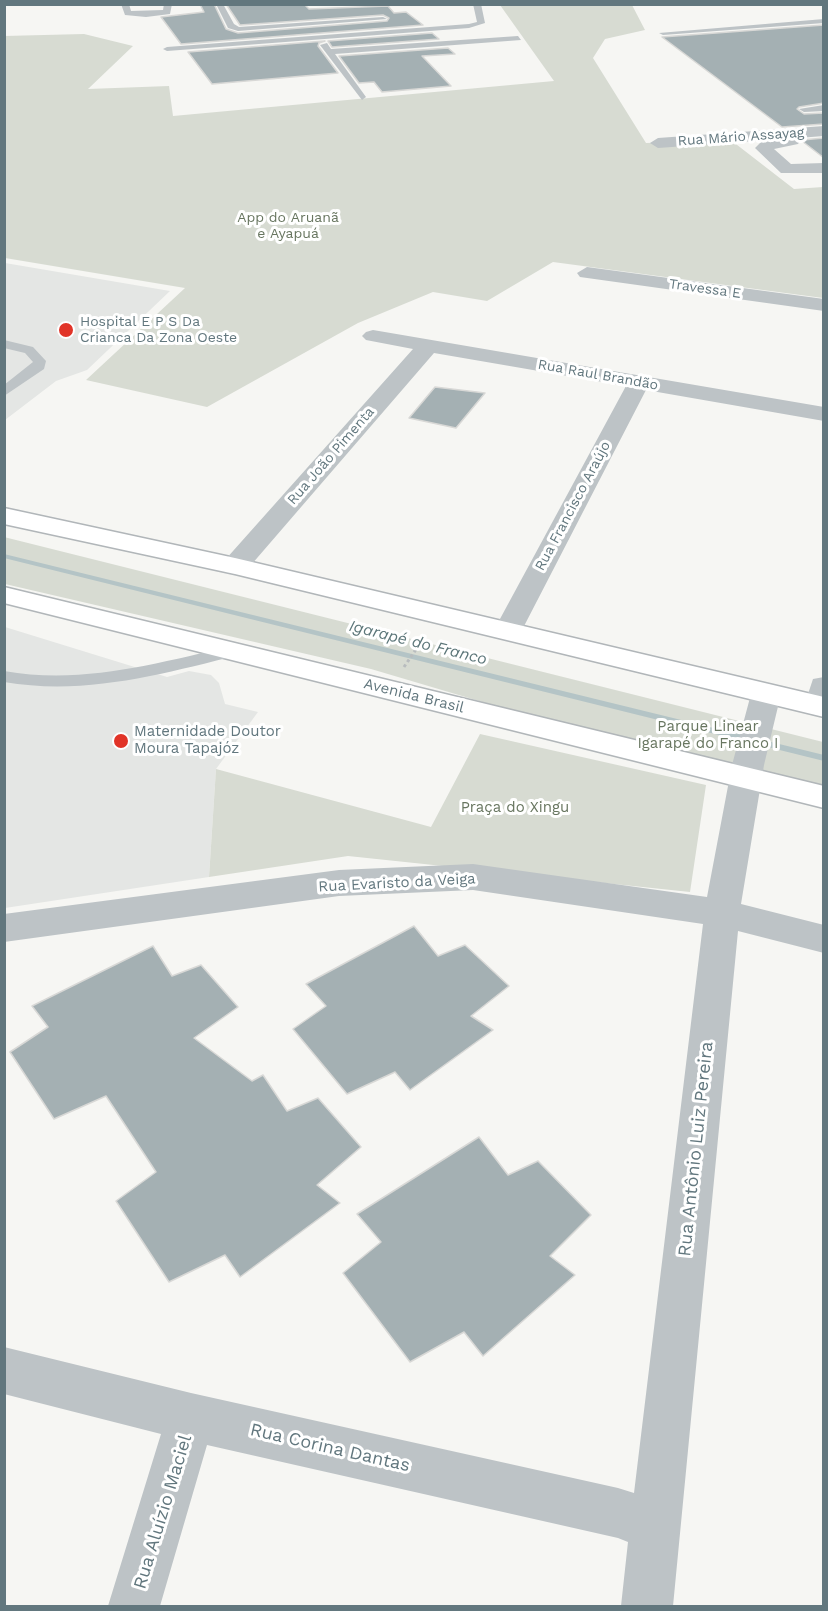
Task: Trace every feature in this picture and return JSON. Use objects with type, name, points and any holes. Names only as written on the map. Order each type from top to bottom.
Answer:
[{"type":"highway","points":[[4,516],[235,566],[418,611],[508,630],[764,703],[822,700]]},
{"type":"highway","name":"Avenida Brasil","points":[[4,596],[746,771],[824,797]]},
{"type":"street","name":"Rua Mário Assayag","points":[[658,143],[824,131]]},
{"type":"street","points":[[824,139],[779,142],[763,148],[787,169],[824,168]]},
{"type":"street","name":"Travessa E","points":[[586,273],[824,305]]},
{"type":"street","name":"Rua Raul Brandão","points":[[373,336],[824,414]]},
{"type":"street","name":"Rua João Pimenta","points":[[235,566],[428,346]]},
{"type":"street","name":"Rua Francisco Araújo","points":[[508,630],[639,382]]},
{"type":"street","name":"Rua Antônio Luiz Pereira","points":[[647,1606],[722,913],[746,771],[764,703]]},
{"type":"street","name":"Rua Evaristo da Veiga","points":[[4,928],[339,883],[473,877],[722,913],[824,939]]},
{"type":"street","name":"Rua Corina Dantas","points":[[4,1370],[191,1417],[618,1513],[655,1527]]},
{"type":"street","name":"Rua Aluízio Maciel","points":[[134,1606],[191,1417]]},
{"type":"lane","points":[[124,4],[129,12],[146,15],[167,12],[168,4]]},
{"type":"lane","points":[[219,4],[231,26],[244,29],[383,19]]},
{"type":"lane","points":[[167,49],[451,28],[481,23],[477,4]]},
{"type":"lane","points":[[663,33],[824,21]]},
{"type":"lane","points":[[451,28],[451,43]]},
{"type":"lane","points":[[318,38],[362,97]]},
{"type":"lane","points":[[329,52],[518,38]]},
{"type":"lane","points":[[804,109],[824,108]]},
{"type":"lane","points":[[4,344],[29,350],[40,361],[39,366],[4,392]]},
{"type":"lane","points":[[4,676],[41,682],[72,681],[147,670],[233,651]]},
{"type":"path","points":[[400,673],[426,635]]},
{"type":"shaded area","name":"Hospital E P S Da Crianca Da Zona Oeste","points":[[5,263],[170,291],[87,370],[56,381],[5,420]]},
{"type":"shaded area","name":"Maternidade Doutor Moura Tapajóz","points":[[5,627],[167,677],[189,671],[211,675],[219,683],[225,704],[258,712],[216,769],[209,877],[5,908]]},
{"type":"green space","name":"App do Aruanã e Ayapuá","points":[[500,5],[632,5],[645,30],[605,39],[593,58],[646,143],[732,141],[794,189],[823,187],[823,298],[553,262],[487,301],[433,292],[358,323],[207,407],[86,380],[185,288],[5,258],[4,36],[84,34],[133,46],[88,89],[169,86],[173,116],[554,81]]},
{"type":"green space","name":"Parque Linear Igarapé do Franco I","points":[[4,537],[823,742],[823,787],[506,709],[371,669],[5,584]]},
{"type":"green space","name":"Praça do Xingu","points":[[480,734],[706,785],[690,892],[348,856],[209,877],[216,769],[431,827]]},
{"type":"building","points":[[200,4],[214,4],[226,29],[238,33],[387,21],[389,18],[383,15],[240,25],[226,4],[304,4],[309,9],[388,6],[394,13],[406,12],[423,25],[181,44],[161,17],[204,12]]},
{"type":"building","points":[[824,25],[824,103],[797,109],[804,114],[824,113],[824,124],[782,127],[662,37]]},
{"type":"building","points":[[432,33],[439,39],[332,47],[328,41]]},
{"type":"building","points":[[325,41],[319,43],[318,46],[338,73],[212,84],[188,52]]},
{"type":"building","points":[[448,48],[455,54],[422,56],[451,86],[382,92],[374,82],[359,83],[339,56]]},
{"type":"building","points":[[824,138],[824,158],[802,141],[802,140]]},
{"type":"building","points":[[435,387],[485,393],[456,428],[409,418]]},
{"type":"building","points":[[414,926],[438,956],[465,945],[509,986],[471,1016],[493,1030],[410,1090],[395,1072],[347,1094],[293,1029],[326,1006],[306,984]]},
{"type":"building","points":[[153,946],[172,976],[201,965],[238,1007],[194,1038],[252,1081],[263,1075],[287,1111],[318,1098],[361,1147],[317,1185],[340,1203],[240,1277],[225,1255],[169,1282],[116,1201],[156,1172],[106,1096],[54,1119],[10,1052],[48,1027],[32,1006]]},
{"type":"building","points":[[479,1137],[508,1175],[538,1161],[591,1215],[550,1256],[575,1275],[483,1356],[464,1332],[410,1362],[343,1273],[381,1242],[357,1214]]},
{"type":"waterway","name":"Igarapé do Franco","points":[[4,556],[824,758]]},
{"type":"place","name":"Hospital E P S Da Crianca Da Zona Oeste","points":[[66,330]]},
{"type":"place","name":"Maternidade Doutor Moura Tapajóz","points":[[121,741]]}]
